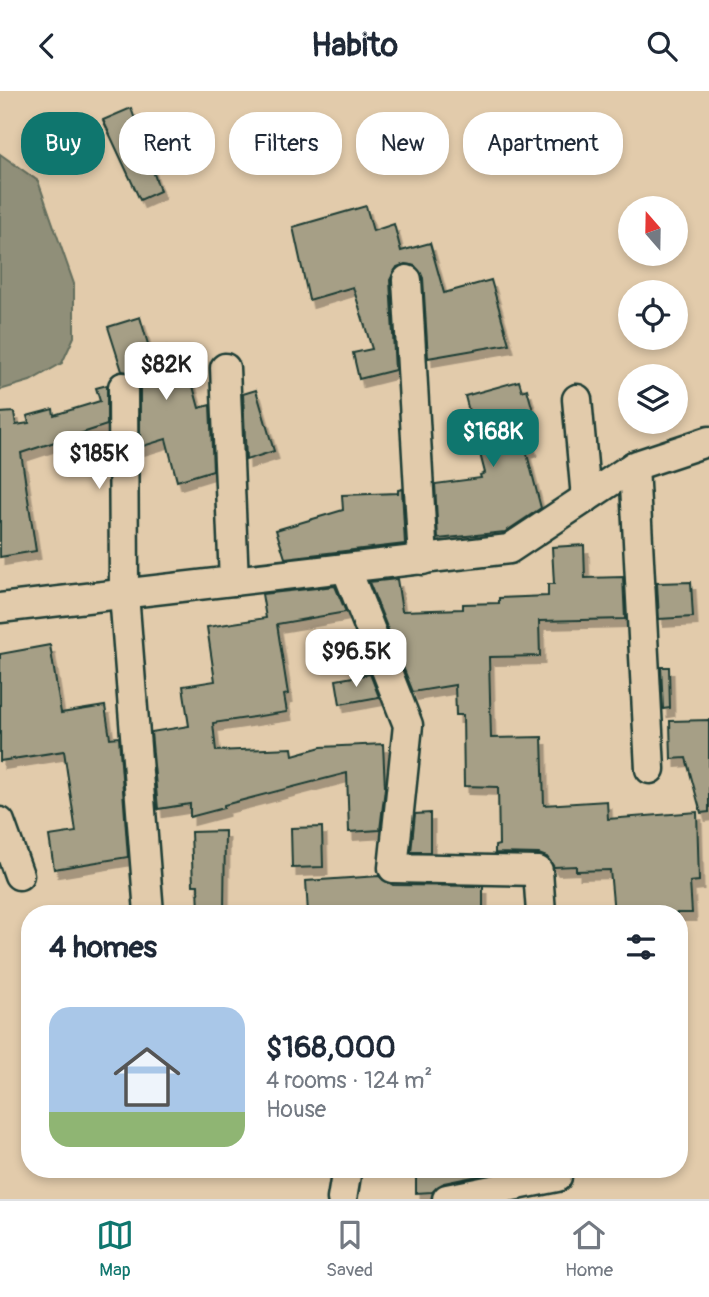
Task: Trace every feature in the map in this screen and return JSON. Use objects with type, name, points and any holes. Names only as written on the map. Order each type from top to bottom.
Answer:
[{"type":"street","points":[[407,280],[423,560]]},
{"type":"street","points":[[225,368],[234,581]]},
{"type":"street","points":[[123,387],[124,594],[148,905]]},
{"type":"street","points":[[578,399],[586,498]]},
{"type":"street","points":[[0,608],[509,549],[634,465],[709,441]]},
{"type":"street","points":[[634,465],[650,769]]},
{"type":"street","points":[[346,568],[408,725],[393,867],[538,871],[540,905]]},
{"type":"street","points":[[0,822],[19,875]]},
{"type":"street","points":[[342,1199],[346,1178]]},
{"type":"street","points":[[447,1199],[551,1178]]},
{"type":"shaded area","points":[[0,154],[21,169],[21,175],[30,175],[38,181],[74,284],[74,337],[62,363],[30,381],[0,390]]},
{"type":"building","points":[[119,113],[119,155],[105,124],[105,119]]},
{"type":"building","points":[[128,175],[154,175],[160,191],[140,200]]},
{"type":"building","points":[[366,206],[373,231],[394,224],[401,251],[430,243],[444,293],[491,280],[509,344],[428,358],[423,278],[415,266],[405,264],[397,267],[390,280],[395,370],[359,379],[353,353],[372,349],[353,287],[309,300],[293,227]]},
{"type":"building","points":[[140,317],[150,351],[166,346],[176,379],[190,375],[199,408],[210,405],[213,470],[177,481],[166,439],[140,447],[140,386],[132,373],[122,371],[108,327]]},
{"type":"building","points":[[519,381],[522,391],[527,389],[535,418],[524,420],[532,448],[526,450],[541,508],[505,532],[438,539],[435,484],[481,478],[480,475],[485,473],[465,396]]},
{"type":"building","points":[[107,385],[107,425],[21,453],[36,551],[0,557],[0,413],[14,412],[16,425],[29,423],[27,416],[53,409],[54,415],[100,401],[96,388]]},
{"type":"building","points":[[256,390],[274,451],[246,460],[243,394]]},
{"type":"building","points":[[402,489],[405,544],[285,558],[276,530],[343,510],[342,495],[398,493],[398,490]]},
{"type":"building","points":[[584,545],[585,578],[623,577],[625,619],[539,621],[540,656],[489,657],[491,738],[542,737],[544,805],[607,801],[608,819],[697,812],[699,881],[690,882],[692,913],[688,913],[688,905],[613,905],[610,870],[576,871],[576,866],[554,867],[547,857],[539,854],[495,853],[495,846],[499,845],[498,787],[464,786],[463,715],[456,715],[455,685],[413,692],[369,582],[397,579],[402,611],[463,609],[463,604],[499,603],[499,598],[548,596],[548,584],[554,584],[552,547]]},
{"type":"building","points":[[691,582],[693,617],[659,619],[657,583]]},
{"type":"building","points":[[335,586],[346,612],[277,624],[288,694],[284,695],[287,712],[213,723],[216,751],[292,748],[293,755],[321,747],[383,744],[385,788],[380,830],[349,832],[347,773],[224,805],[224,808],[190,817],[190,804],[158,809],[151,732],[189,726],[183,686],[215,681],[207,627],[266,618],[262,594]]},
{"type":"building","points":[[50,645],[61,713],[105,706],[110,738],[119,737],[128,857],[54,869],[49,836],[76,832],[64,751],[0,761],[0,654]]},
{"type":"building","points":[[661,667],[669,667],[670,708],[663,709]]},
{"type":"building","points":[[370,674],[379,697],[340,704],[336,680]]},
{"type":"building","points":[[709,720],[709,812],[701,813],[686,758],[671,759],[670,721]]},
{"type":"building","points":[[430,813],[430,852],[411,852],[415,814]]},
{"type":"building","points":[[322,827],[323,867],[292,868],[291,828]]},
{"type":"building","points":[[225,831],[224,905],[199,905],[198,885],[193,885],[191,832]]},
{"type":"building","points":[[379,876],[393,885],[483,886],[483,905],[308,905],[306,881]]},
{"type":"building","points":[[416,1178],[468,1178],[444,1183],[432,1192],[416,1193]]}]
